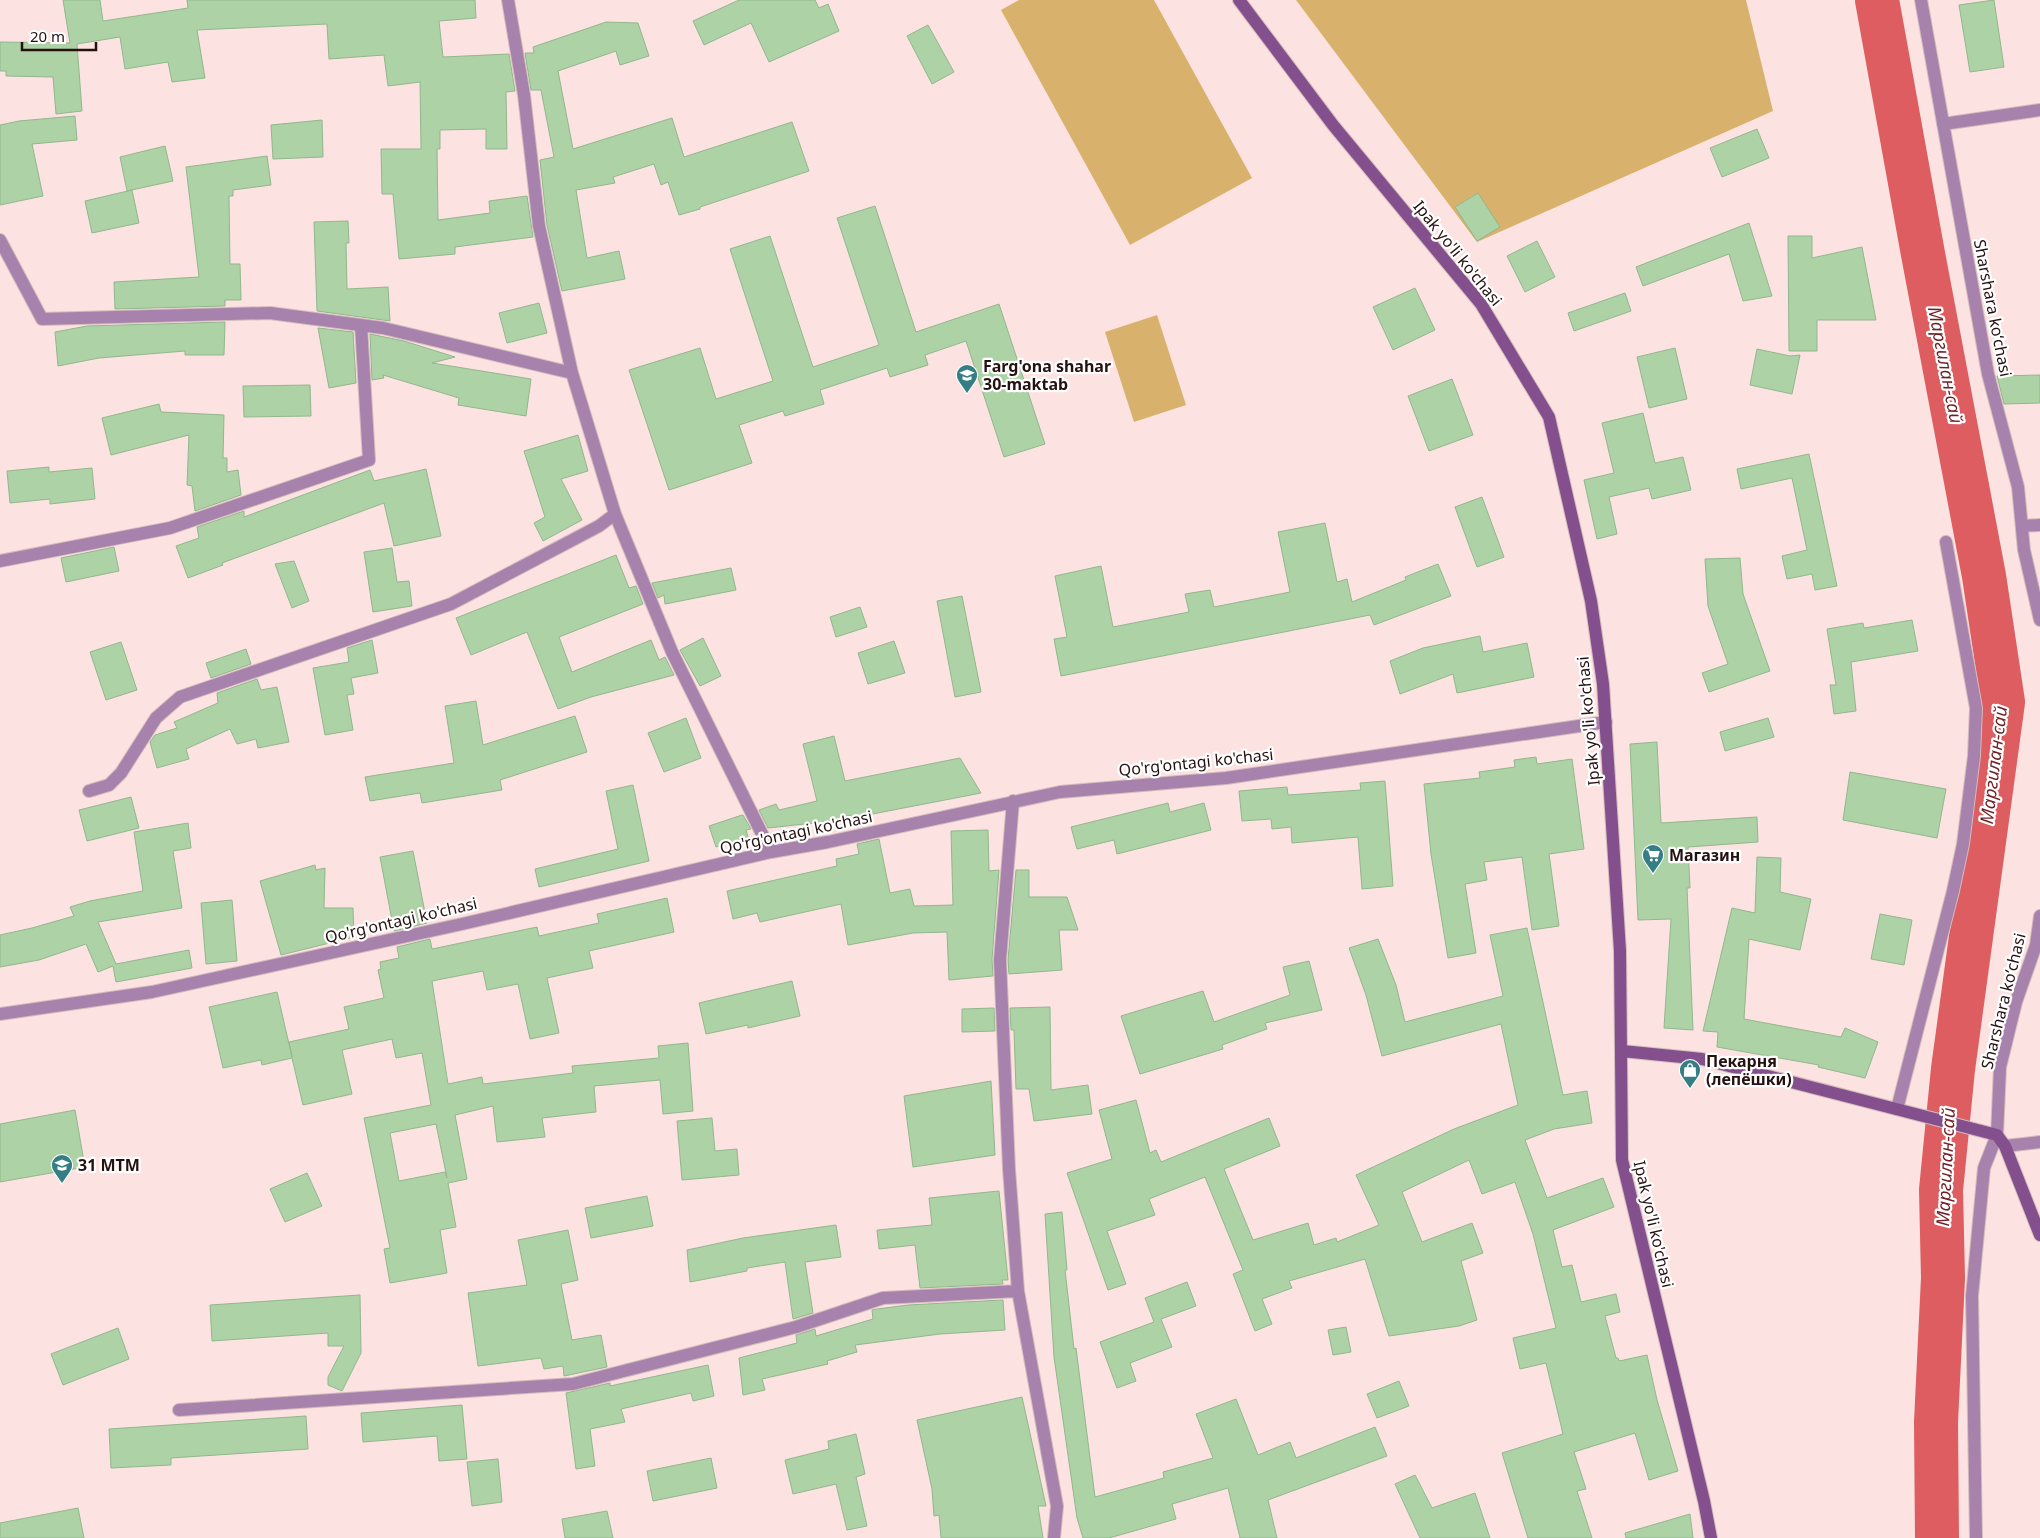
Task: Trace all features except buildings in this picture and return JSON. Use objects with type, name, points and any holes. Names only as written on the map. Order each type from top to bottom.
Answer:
[{"type":"main road","name":"Ipak yo'li ko'chasi","points":[[1239,0],[1332,125],[1481,304],[1549,417],[1591,600],[1603,684],[1620,951],[1622,1160],[1704,1501],[1711,1538]]},
{"type":"main road","points":[[1622,1051],[1702,1059],[1992,1134],[2005,1146],[2040,1235]]},
{"type":"street","points":[[508,0],[524,95],[539,226],[572,373],[615,514],[672,652],[771,852]]},
{"type":"street","name":"Sharshara koʻchasi","points":[[1921,0],[1988,374],[2018,487],[2024,550],[2040,620]]},
{"type":"street","points":[[1943,124],[2040,110]]},
{"type":"street","points":[[0,240],[42,319],[270,313],[383,328],[572,373]]},
{"type":"street","points":[[0,561],[170,528],[369,460],[361,325]]},
{"type":"street","points":[[89,791],[109,786],[121,773],[156,718],[180,697],[451,604],[599,526],[615,514]]},
{"type":"street","points":[[2022,526],[2040,525]]},
{"type":"street","points":[[1897,1109],[1953,890],[1963,844],[1974,756],[1976,708],[1946,542]]},
{"type":"street","name":"Qo'rg'ontagi ko'chasi","points":[[0,1014],[152,992],[452,926],[771,852],[828,842],[1060,792],[1226,778],[1606,722]]},
{"type":"street","points":[[1013,801],[1000,960],[1009,1169],[1018,1291],[1057,1506],[1054,1538]]},
{"type":"street","name":"Sharshara koʻchasi","points":[[1976,1538],[1972,1296],[1984,1168],[1992,1134],[2000,1067],[2016,1002],[2036,945],[2040,916]]},
{"type":"street","points":[[2005,1146],[2040,1142]]},
{"type":"street","points":[[179,1410],[573,1384],[796,1327],[883,1298],[1018,1291]]},
{"type":"shaded area","points":[[1019,0],[1154,0],[1252,178],[1130,245],[1001,10]]},
{"type":"shaded area","points":[[1296,0],[1746,0],[1773,111],[1477,242]]},
{"type":"shaded area","points":[[1157,315],[1186,405],[1134,422],[1105,332]]},
{"type":"waterway","name":"Маргилан-сай","points":[[1877,0],[1984,576],[2003,702],[1953,1069],[1941,1190],[1943,1278],[1936,1422],[1937,1538]]},
{"type":"place","name":"Farg'ona shahar 30-maktab","points":[[967,394]]},
{"type":"place","name":"Магазин","points":[[1653,874]]},
{"type":"place","name":"Пекарня (лепёшки)","points":[[1690,1089]]},
{"type":"place","name":"31 MTM","points":[[62,1184]]}]
